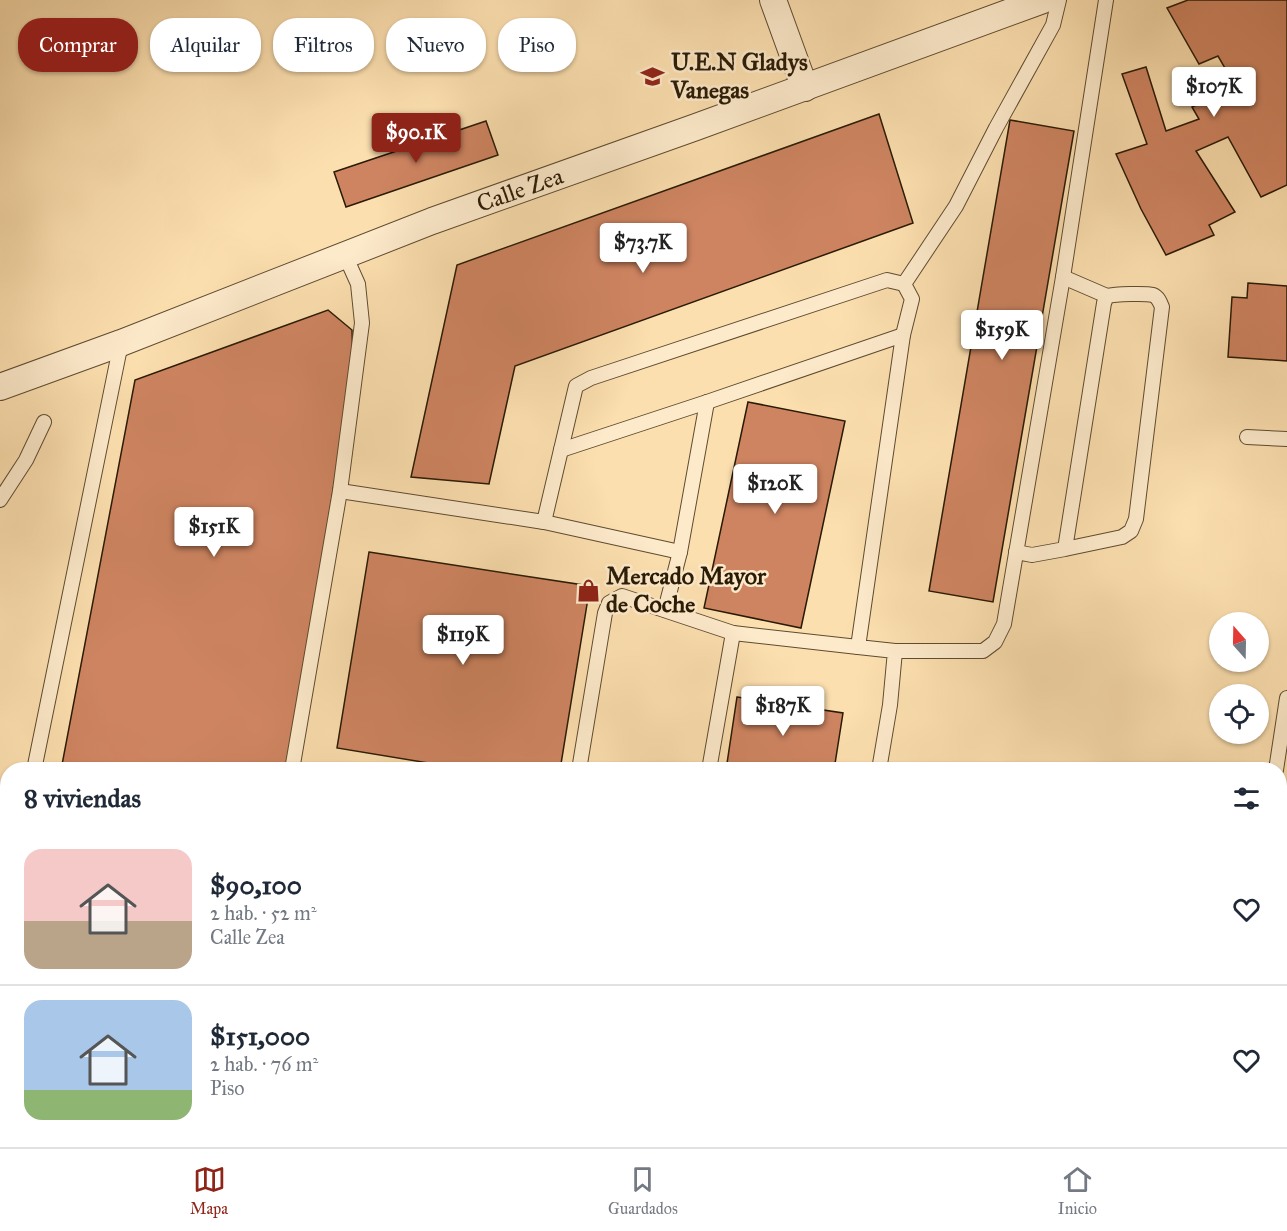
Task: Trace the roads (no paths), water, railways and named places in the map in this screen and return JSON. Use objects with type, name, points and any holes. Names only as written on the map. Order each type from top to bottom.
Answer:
[{"type":"street","points":[[773,0],[805,88]]},
{"type":"street","name":"Calle Zea","points":[[0,387],[121,343],[432,221],[805,88],[1043,0]]},
{"type":"lane","points":[[904,284],[956,206],[1053,25],[1059,0]]},
{"type":"lane","points":[[580,762],[605,613],[609,603],[622,596],[733,633],[895,651],[982,651],[995,642],[1004,624],[1063,277],[1106,0]]},
{"type":"lane","points":[[293,762],[340,491],[362,323],[358,284],[345,255]]},
{"type":"lane","points":[[1016,552],[1032,555],[1122,537],[1131,531],[1136,519],[1162,307],[1160,300],[1154,295],[1116,294],[1107,296],[1063,277]]},
{"type":"lane","points":[[544,522],[576,386],[591,378],[886,280],[904,284],[912,299],[903,335],[858,646]]},
{"type":"lane","points":[[1065,549],[1104,303],[1107,296]]},
{"type":"lane","points":[[561,450],[903,335]]},
{"type":"lane","points":[[36,762],[121,343]]},
{"type":"lane","points":[[665,610],[680,552],[707,402]]},
{"type":"lane","points":[[0,500],[26,460],[44,422]]},
{"type":"lane","points":[[1247,437],[1287,439]]},
{"type":"lane","points":[[340,491],[544,522],[680,552]]},
{"type":"lane","points":[[710,762],[733,633]]},
{"type":"lane","points":[[880,762],[890,705],[895,651]]},
{"type":"lane","points":[[1277,762],[1287,698]]},
{"type":"place","name":"U.E.N Gladys Vanegas","points":[[653,76]]},
{"type":"place","name":"Mercado Mayor de Coche","points":[[588,590]]}]
